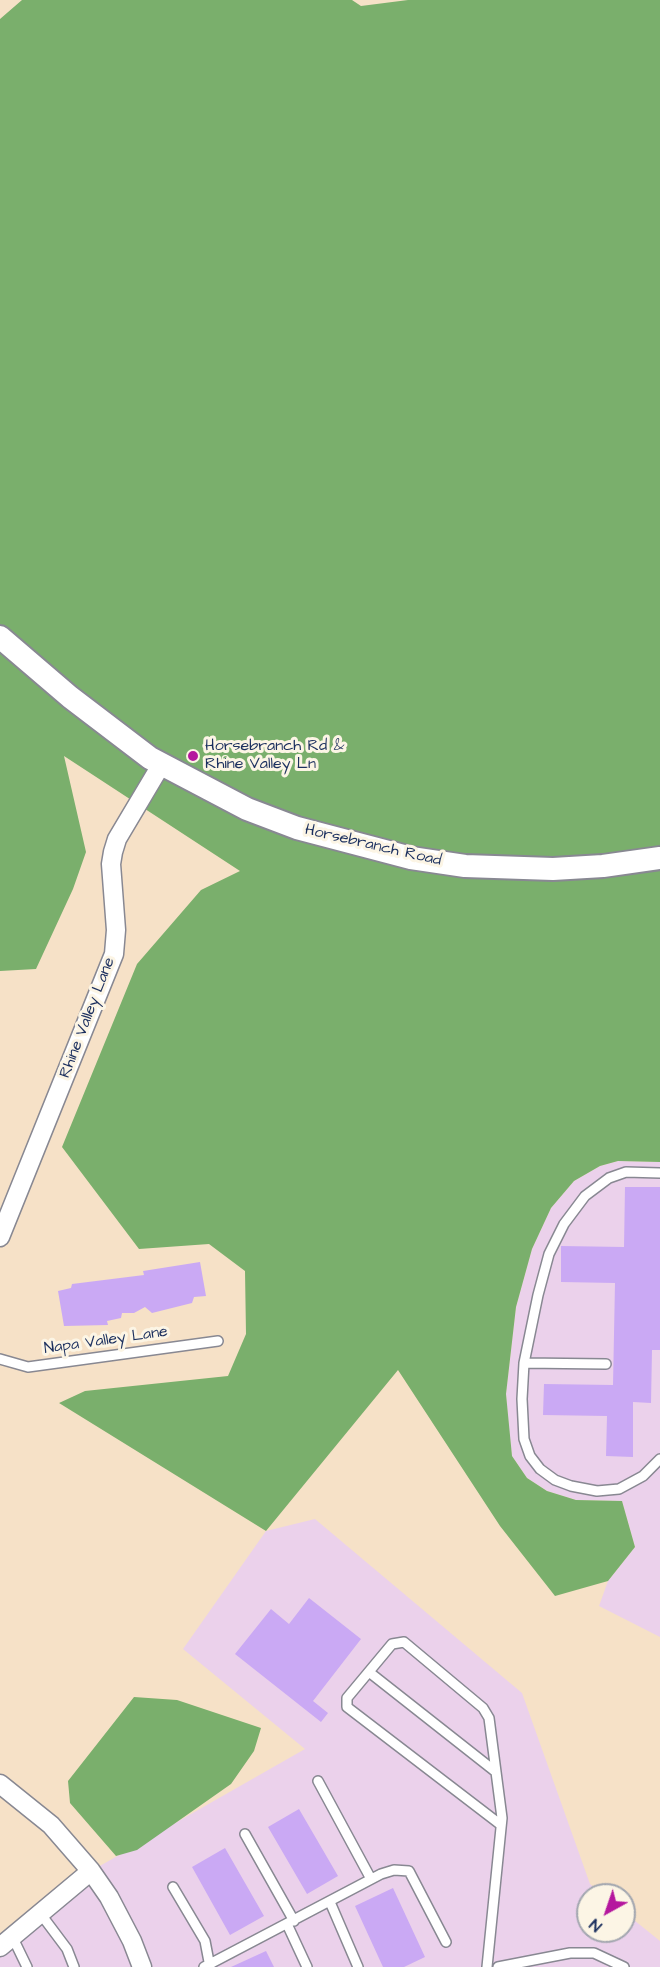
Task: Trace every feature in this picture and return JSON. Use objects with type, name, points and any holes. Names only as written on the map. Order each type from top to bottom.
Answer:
[{"type":"street","name":"Horsebranch Road","points":[[0,637],[96,718],[161,765],[247,809],[288,824],[340,841],[411,858],[465,866],[553,869],[603,867],[660,858]]},
{"type":"street","name":"Rhine Valley Lane","points":[[0,1237],[114,954],[116,930],[111,864],[115,845],[161,765]]},
{"type":"street","points":[[0,1784],[51,1825],[91,1871],[109,1897],[132,1941],[142,1967]]},
{"type":"street","points":[[6,1941],[91,1871]]},
{"type":"lane","points":[[660,1173],[626,1172],[609,1178],[585,1196],[564,1224],[549,1254],[524,1363],[524,1439],[530,1456],[540,1469],[571,1486],[597,1491],[619,1489],[643,1476],[660,1459]]},
{"type":"lane","name":"Napa Valley Lane","points":[[0,1359],[28,1367],[218,1341]]},
{"type":"lane","points":[[524,1363],[606,1364]]},
{"type":"lane","points":[[487,1967],[501,1825],[489,1718],[483,1708],[404,1642],[392,1644],[346,1698],[347,1707],[501,1825]]},
{"type":"lane","points":[[369,1672],[496,1772]]},
{"type":"lane","points":[[318,1781],[371,1879]]},
{"type":"lane","points":[[245,1834],[290,1923],[307,1967]]},
{"type":"lane","points":[[173,1887],[205,1941],[208,1966],[371,1879],[393,1870],[409,1871],[446,1942]]},
{"type":"lane","points":[[330,1902],[358,1967]]},
{"type":"lane","points":[[40,1913],[67,1949],[74,1967]]},
{"type":"lane","points":[[6,1941],[27,1967]]},
{"type":"lane","points":[[498,1967],[570,1953],[594,1953],[624,1967]]},
{"type":"shaded area","points":[[618,1161],[660,1162],[660,1637],[599,1606],[608,1581],[635,1547],[622,1501],[576,1500],[547,1491],[527,1478],[512,1456],[509,1430],[506,1394],[516,1307],[532,1249],[551,1208],[574,1181],[600,1166]]},
{"type":"shaded area","points":[[315,1519],[522,1693],[590,1883],[576,1883],[576,1943],[636,1943],[636,1922],[660,1941],[660,1967],[0,1967],[0,1948],[91,1871],[305,1749],[183,1649],[266,1531]]},
{"type":"green space","points":[[22,0],[352,0],[361,6],[408,0],[660,0],[660,1162],[618,1161],[600,1166],[574,1181],[551,1208],[532,1249],[516,1307],[506,1394],[512,1456],[527,1478],[547,1491],[576,1500],[622,1501],[635,1547],[608,1581],[555,1596],[500,1526],[398,1370],[266,1531],[59,1403],[85,1391],[228,1376],[246,1334],[245,1271],[209,1244],[139,1249],[62,1147],[137,964],[201,890],[240,871],[64,756],[86,852],[73,889],[36,969],[0,971],[0,19]]},
{"type":"green space","points":[[134,1697],[177,1700],[261,1728],[254,1751],[231,1784],[137,1850],[116,1856],[70,1803],[68,1781]]},
{"type":"building","points":[[625,1187],[660,1187],[660,1350],[652,1350],[651,1403],[633,1402],[633,1457],[606,1456],[607,1416],[543,1415],[544,1384],[613,1385],[615,1283],[561,1282],[561,1246],[624,1247]]},
{"type":"building","points":[[200,1262],[206,1296],[194,1297],[192,1303],[152,1313],[145,1307],[134,1313],[122,1313],[121,1318],[107,1321],[108,1325],[64,1326],[58,1291],[71,1288],[72,1284],[144,1275],[143,1271]]},
{"type":"building","points":[[309,1598],[361,1639],[313,1701],[328,1713],[321,1722],[235,1654],[271,1609],[289,1624]]},
{"type":"building","points":[[299,1809],[338,1876],[307,1894],[268,1827]]},
{"type":"building","points":[[225,1848],[264,1916],[230,1935],[192,1867]]},
{"type":"building","points":[[393,1888],[425,1957],[404,1967],[383,1967],[355,1906]]},
{"type":"building","points":[[266,1951],[274,1967],[231,1967]]},
{"type":"place","name":"Horsebranch Rd & Rhine Valley Ln","points":[[193,756]]}]
